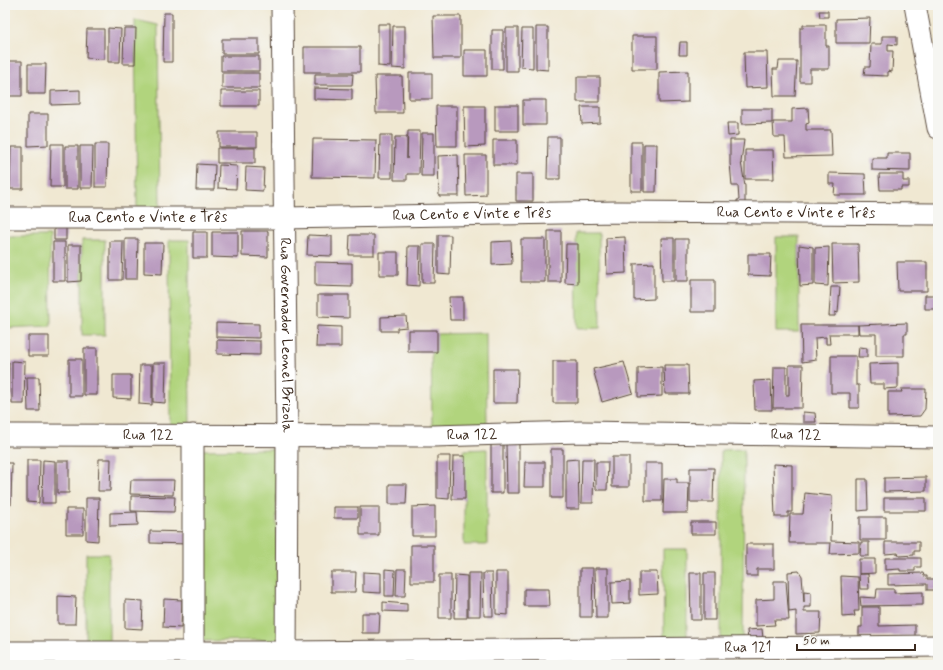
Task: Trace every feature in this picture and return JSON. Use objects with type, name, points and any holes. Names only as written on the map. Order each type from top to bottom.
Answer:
[{"type":"street","name":"Rua Governador Leonel Brizola","points":[[282,5],[287,435],[286,659]]},
{"type":"street","points":[[914,5],[938,128]]},
{"type":"street","name":"Rua Cento e Vinte e Três","points":[[5,218],[284,218],[617,212],[938,214]]},
{"type":"street","name":"Rua 122","points":[[5,435],[433,436],[582,432],[938,437]]},
{"type":"street","points":[[193,435],[193,652]]},
{"type":"street","name":"Rua 121","points":[[5,652],[193,652],[286,659],[938,646]]},
{"type":"green space","points":[[135,20],[158,25],[160,208],[137,209]]},
{"type":"green space","points":[[576,233],[599,233],[600,328],[577,329]]},
{"type":"green space","points":[[5,236],[50,236],[51,326],[5,328]]},
{"type":"green space","points":[[776,237],[799,237],[799,332],[776,332]]},
{"type":"green space","points":[[82,240],[105,240],[105,335],[82,335]]},
{"type":"green space","points":[[169,240],[189,240],[190,427],[170,427]]},
{"type":"green space","points":[[486,333],[487,429],[432,429],[431,334]]},
{"type":"green space","points":[[276,449],[278,640],[203,641],[201,450]]},
{"type":"green space","points":[[487,449],[487,545],[464,545],[464,450]]},
{"type":"green space","points":[[744,449],[743,640],[721,642],[721,450]]},
{"type":"green space","points":[[663,549],[687,549],[687,644],[664,644]]},
{"type":"green space","points":[[86,554],[109,554],[109,649],[86,649]]},
{"type":"building","points":[[819,11],[828,11],[828,17],[820,17]]},
{"type":"building","points":[[164,13],[172,13],[172,62],[163,62]]},
{"type":"building","points":[[433,16],[461,16],[461,58],[434,58]]},
{"type":"building","points":[[870,18],[869,43],[836,43],[836,19]]},
{"type":"building","points":[[378,24],[390,24],[390,67],[378,66]]},
{"type":"building","points":[[803,25],[826,25],[826,46],[829,46],[829,69],[810,69],[810,82],[800,82],[800,28],[803,28]]},
{"type":"building","points":[[393,26],[405,26],[405,69],[392,68]]},
{"type":"building","points":[[536,27],[548,27],[548,70],[536,69]]},
{"type":"building","points":[[108,28],[121,29],[120,62],[108,62]]},
{"type":"building","points":[[124,28],[136,28],[135,64],[123,64]]},
{"type":"building","points":[[506,28],[518,28],[518,71],[506,71]]},
{"type":"building","points":[[87,29],[104,29],[104,59],[86,58]]},
{"type":"building","points":[[522,29],[533,29],[533,68],[521,67]]},
{"type":"building","points":[[492,30],[503,30],[503,69],[492,69]]},
{"type":"building","points":[[632,36],[657,36],[657,69],[632,69]]},
{"type":"building","points":[[882,36],[897,36],[897,45],[888,44],[888,51],[893,51],[892,72],[888,71],[888,76],[864,75],[865,67],[870,67],[871,44],[882,44]]},
{"type":"building","points":[[222,39],[259,39],[259,54],[222,54]]},
{"type":"building","points":[[680,42],[687,42],[687,55],[679,55]]},
{"type":"building","points":[[304,47],[360,47],[360,72],[304,72]]},
{"type":"building","points":[[464,50],[487,50],[487,76],[464,76]]},
{"type":"building","points":[[744,52],[767,52],[768,87],[745,88]]},
{"type":"building","points":[[221,56],[259,56],[259,71],[221,71]]},
{"type":"building","points":[[5,61],[22,61],[22,96],[5,96]]},
{"type":"building","points":[[779,61],[797,61],[795,96],[774,96],[773,69],[778,69]]},
{"type":"building","points":[[28,64],[46,64],[45,94],[28,94]]},
{"type":"building","points":[[688,71],[688,102],[659,103],[659,72]]},
{"type":"building","points":[[222,73],[259,73],[259,88],[222,88]]},
{"type":"building","points":[[409,73],[432,73],[432,99],[409,99]]},
{"type":"building","points":[[315,74],[353,74],[352,85],[315,85]]},
{"type":"building","points":[[375,76],[402,76],[403,113],[376,113]]},
{"type":"building","points":[[577,77],[600,77],[600,102],[577,102]]},
{"type":"building","points":[[314,88],[352,89],[352,100],[314,99]]},
{"type":"building","points":[[80,90],[80,104],[51,105],[51,91]]},
{"type":"building","points":[[221,91],[259,91],[259,106],[221,106]]},
{"type":"building","points":[[523,100],[546,100],[546,125],[523,125]]},
{"type":"building","points":[[495,105],[518,105],[518,131],[495,131]]},
{"type":"building","points":[[436,106],[457,106],[457,146],[437,146]]},
{"type":"building","points":[[464,106],[485,106],[485,146],[465,147]]},
{"type":"building","points":[[581,107],[600,107],[600,123],[582,124]]},
{"type":"building","points":[[808,108],[809,123],[806,124],[806,130],[831,130],[832,156],[786,157],[785,137],[774,137],[773,122],[792,122],[792,109]]},
{"type":"building","points":[[742,109],[772,109],[772,123],[742,124]]},
{"type":"building","points":[[28,114],[48,114],[48,145],[28,146]]},
{"type":"building","points":[[727,123],[738,123],[738,135],[728,136]]},
{"type":"building","points":[[408,131],[420,131],[419,174],[407,174],[407,180],[394,180],[395,137],[407,137],[407,159]]},
{"type":"building","points":[[219,132],[257,132],[257,147],[219,147]]},
{"type":"building","points":[[422,133],[434,133],[434,176],[421,176]]},
{"type":"building","points":[[380,135],[392,135],[392,178],[379,178]]},
{"type":"building","points":[[548,137],[560,137],[560,179],[547,179]]},
{"type":"building","points":[[313,139],[376,140],[375,178],[312,177]]},
{"type":"building","points":[[493,140],[517,140],[517,165],[493,165]]},
{"type":"building","points":[[730,140],[744,140],[741,162],[745,186],[745,203],[737,204],[737,200],[739,200],[738,186],[732,186]]},
{"type":"building","points":[[631,142],[642,142],[642,191],[631,191]]},
{"type":"building","points":[[51,144],[63,144],[63,187],[50,187]]},
{"type":"building","points":[[95,144],[108,144],[107,187],[95,187]]},
{"type":"building","points":[[644,144],[657,144],[656,192],[644,192]]},
{"type":"building","points":[[5,145],[8,145],[8,187],[5,187]]},
{"type":"building","points":[[65,146],[78,146],[78,189],[65,189]]},
{"type":"building","points":[[80,146],[93,146],[92,188],[80,188]]},
{"type":"building","points":[[11,147],[23,147],[23,189],[10,189]]},
{"type":"building","points":[[217,148],[255,148],[255,163],[217,163]]},
{"type":"building","points":[[745,150],[773,150],[774,179],[745,179]]},
{"type":"building","points":[[887,153],[910,153],[910,171],[872,170],[872,158],[887,158]]},
{"type":"building","points":[[458,155],[459,196],[439,196],[438,156]]},
{"type":"building","points":[[465,155],[486,155],[486,195],[466,196]]},
{"type":"building","points":[[197,164],[215,165],[214,190],[196,190]]},
{"type":"building","points":[[219,165],[237,166],[236,189],[218,188]]},
{"type":"building","points":[[246,167],[264,168],[263,191],[245,190]]},
{"type":"building","points":[[829,173],[865,174],[866,195],[834,195],[835,184],[829,184]]},
{"type":"building","points":[[516,174],[533,174],[533,201],[516,201]]},
{"type":"building","points":[[879,174],[903,174],[903,181],[909,181],[909,187],[901,187],[901,190],[880,190]]},
{"type":"building","points":[[54,227],[66,227],[66,240],[54,240]]},
{"type":"building","points":[[242,231],[268,231],[268,257],[242,256]]},
{"type":"building","points":[[548,231],[561,231],[561,282],[548,282]]},
{"type":"building","points":[[193,232],[207,232],[207,258],[193,258]]},
{"type":"building","points":[[212,232],[238,232],[238,258],[212,257]]},
{"type":"building","points":[[308,235],[332,236],[332,256],[307,255]]},
{"type":"building","points":[[350,235],[374,235],[374,255],[349,255]]},
{"type":"building","points":[[438,235],[451,235],[450,275],[438,274]]},
{"type":"building","points":[[625,237],[626,273],[607,274],[606,238]]},
{"type":"building","points":[[661,238],[674,238],[674,281],[662,281]]},
{"type":"building","points":[[125,239],[138,239],[137,279],[125,279]]},
{"type":"building","points":[[521,239],[545,239],[545,282],[521,282]]},
{"type":"building","points":[[676,239],[688,239],[688,281],[676,281]]},
{"type":"building","points":[[110,241],[123,241],[122,280],[110,280]]},
{"type":"building","points":[[511,241],[512,264],[492,265],[492,242]]},
{"type":"building","points":[[53,242],[65,242],[65,281],[53,281]]},
{"type":"building","points":[[144,243],[163,243],[162,274],[144,273]]},
{"type":"building","points":[[422,244],[435,244],[434,283],[422,283]]},
{"type":"building","points":[[566,244],[578,244],[578,284],[565,283]]},
{"type":"building","points":[[832,244],[858,244],[859,282],[833,283]]},
{"type":"building","points":[[68,245],[81,245],[81,281],[68,282]]},
{"type":"building","points":[[799,245],[813,247],[813,285],[800,286]]},
{"type":"building","points":[[408,246],[420,246],[419,286],[407,285]]},
{"type":"building","points":[[829,247],[828,286],[815,285],[815,248]]},
{"type":"building","points":[[379,252],[398,252],[398,275],[379,275]]},
{"type":"building","points":[[748,254],[771,254],[770,276],[748,275]]},
{"type":"building","points":[[315,262],[352,263],[352,287],[315,286]]},
{"type":"building","points":[[897,262],[927,262],[927,291],[898,291]]},
{"type":"building","points":[[654,263],[654,299],[634,300],[634,264]]},
{"type":"building","points":[[691,280],[715,280],[715,312],[691,312]]},
{"type":"building","points":[[831,287],[840,287],[838,313],[835,312],[835,316],[829,316]]},
{"type":"building","points":[[318,295],[349,295],[349,318],[318,317]]},
{"type":"building","points":[[925,295],[938,295],[938,309],[925,309]]},
{"type":"building","points":[[449,297],[463,297],[463,320],[450,320]]},
{"type":"building","points":[[406,316],[407,327],[397,328],[397,331],[381,331],[381,317]]},
{"type":"building","points":[[216,323],[259,324],[259,338],[216,337]]},
{"type":"building","points":[[907,323],[907,334],[904,334],[904,356],[876,356],[876,334],[859,334],[858,325]]},
{"type":"building","points":[[801,325],[858,325],[858,334],[829,334],[830,344],[826,344],[826,337],[815,338],[816,360],[802,362]]},
{"type":"building","points":[[317,326],[341,327],[341,347],[316,347]]},
{"type":"building","points":[[408,330],[437,330],[437,352],[408,352]]},
{"type":"building","points":[[28,336],[49,336],[49,356],[28,356]]},
{"type":"building","points":[[217,340],[260,341],[260,355],[217,354]]},
{"type":"building","points":[[859,347],[867,348],[867,357],[858,357]]},
{"type":"building","points":[[84,348],[97,348],[97,395],[84,395]]},
{"type":"building","points":[[831,356],[856,356],[856,385],[859,385],[859,408],[850,408],[850,393],[831,393]]},
{"type":"building","points":[[69,359],[82,359],[82,396],[69,396]]},
{"type":"building","points":[[12,361],[25,362],[24,404],[12,404]]},
{"type":"building","points":[[553,361],[577,361],[577,403],[553,403]]},
{"type":"building","points":[[5,362],[9,362],[8,405],[5,405]]},
{"type":"building","points":[[624,362],[633,393],[602,402],[593,369]]},
{"type":"building","points":[[153,363],[166,363],[165,403],[153,402]]},
{"type":"building","points":[[898,363],[898,388],[884,389],[884,384],[870,384],[869,364]]},
{"type":"building","points":[[140,365],[152,365],[152,405],[139,404]]},
{"type":"building","points":[[664,365],[688,365],[689,394],[665,394]]},
{"type":"building","points":[[789,365],[803,365],[802,408],[773,408],[774,367],[786,367],[786,395],[789,395]]},
{"type":"building","points":[[662,367],[662,396],[638,397],[638,368]]},
{"type":"building","points":[[493,369],[518,369],[517,403],[493,403]]},
{"type":"building","points":[[113,375],[131,375],[131,399],[113,398]]},
{"type":"building","points":[[27,377],[39,377],[40,411],[28,411]]},
{"type":"building","points":[[771,380],[772,410],[755,410],[754,381]]},
{"type":"building","points":[[901,389],[926,389],[925,409],[920,416],[888,417],[888,392],[902,392]]},
{"type":"building","points":[[803,412],[815,413],[816,422],[803,422]]},
{"type":"building","points":[[491,444],[503,444],[503,493],[491,493]]},
{"type":"building","points":[[506,444],[519,444],[519,493],[507,493]]},
{"type":"building","points":[[551,449],[563,449],[563,498],[551,498]]},
{"type":"building","points":[[437,456],[450,456],[449,499],[437,498]]},
{"type":"building","points":[[453,456],[465,456],[465,499],[452,499]]},
{"type":"building","points":[[612,457],[629,457],[629,487],[612,487]]},
{"type":"building","points":[[99,459],[111,459],[110,491],[98,491]]},
{"type":"building","points":[[578,459],[579,509],[566,509],[566,460]]},
{"type":"building","points":[[582,459],[594,459],[593,503],[581,503]]},
{"type":"building","points":[[27,460],[40,460],[39,503],[27,502]]},
{"type":"building","points":[[43,460],[55,461],[55,503],[42,503]]},
{"type":"building","points":[[57,461],[69,461],[69,493],[57,493]]},
{"type":"building","points":[[525,462],[545,462],[545,487],[524,487]]},
{"type":"building","points":[[596,462],[608,462],[607,490],[596,490]]},
{"type":"building","points":[[5,463],[12,463],[11,505],[5,505]]},
{"type":"building","points":[[645,463],[662,463],[662,501],[645,501]]},
{"type":"building","points":[[773,464],[792,465],[792,512],[788,512],[788,517],[775,517]]},
{"type":"building","points":[[690,468],[714,468],[713,502],[690,502]]},
{"type":"building","points":[[926,477],[926,491],[884,492],[884,478]]},
{"type":"building","points":[[664,479],[677,479],[677,483],[689,483],[688,513],[663,513]]},
{"type":"building","points":[[858,479],[867,479],[868,510],[858,511]]},
{"type":"building","points":[[131,480],[174,480],[173,495],[130,494]]},
{"type":"building","points":[[389,484],[407,484],[406,504],[389,504]]},
{"type":"building","points":[[805,493],[832,496],[831,541],[859,542],[859,553],[830,554],[831,543],[789,543],[790,514],[803,514]]},
{"type":"building","points":[[131,496],[175,497],[174,512],[131,511]]},
{"type":"building","points":[[86,498],[99,498],[98,541],[86,540]]},
{"type":"building","points":[[884,498],[926,498],[926,511],[884,511]]},
{"type":"building","points":[[435,506],[435,536],[412,536],[412,507]]},
{"type":"building","points":[[334,507],[358,507],[358,518],[334,518]]},
{"type":"building","points":[[360,507],[379,507],[379,535],[360,535]]},
{"type":"building","points":[[66,509],[83,509],[83,534],[66,534]]},
{"type":"building","points":[[137,512],[138,525],[110,526],[110,513]]},
{"type":"building","points":[[860,517],[886,517],[886,540],[860,540]]},
{"type":"building","points":[[691,522],[716,522],[716,534],[691,534]]},
{"type":"building","points":[[150,531],[189,532],[189,544],[150,543]]},
{"type":"building","points":[[861,542],[869,542],[869,556],[860,556]]},
{"type":"building","points":[[885,542],[919,542],[919,551],[914,551],[914,555],[899,556],[898,553],[885,554]]},
{"type":"building","points":[[746,544],[774,544],[774,569],[757,569],[757,576],[746,576]]},
{"type":"building","points":[[411,545],[434,545],[434,582],[411,582]]},
{"type":"building","points":[[885,558],[921,558],[921,567],[915,567],[915,571],[900,571],[900,569],[885,570]]},
{"type":"building","points":[[859,559],[875,559],[875,573],[859,574]]},
{"type":"building","points":[[580,568],[593,568],[592,617],[580,617]]},
{"type":"building","points":[[595,568],[608,568],[608,618],[596,618]]},
{"type":"building","points":[[385,569],[395,570],[394,596],[385,596]]},
{"type":"building","points":[[397,569],[406,569],[405,596],[396,596]]},
{"type":"building","points":[[799,571],[802,576],[804,602],[804,591],[811,592],[811,607],[804,607],[804,612],[821,612],[820,633],[796,634],[796,611],[789,612],[788,572]]},
{"type":"building","points":[[331,572],[356,572],[355,592],[331,592]]},
{"type":"building","points":[[363,572],[381,573],[381,593],[363,592]]},
{"type":"building","points":[[496,572],[508,572],[508,615],[496,614]]},
{"type":"building","points":[[639,572],[657,572],[658,594],[639,595]]},
{"type":"building","points":[[468,573],[481,573],[480,616],[468,616]]},
{"type":"building","points":[[483,573],[492,573],[493,616],[484,616]]},
{"type":"building","points":[[690,573],[701,573],[701,620],[691,620]]},
{"type":"building","points":[[704,573],[715,573],[715,620],[704,620]]},
{"type":"building","points":[[923,573],[924,576],[927,576],[927,579],[938,579],[938,590],[927,590],[927,584],[888,585],[888,574]]},
{"type":"building","points":[[859,574],[868,574],[869,589],[860,589]]},
{"type":"building","points":[[439,575],[451,575],[451,618],[439,618]]},
{"type":"building","points":[[455,575],[467,576],[467,618],[454,618]]},
{"type":"building","points":[[841,576],[858,577],[859,611],[854,611],[855,616],[842,617]]},
{"type":"building","points":[[630,581],[630,603],[612,604],[611,582]]},
{"type":"building","points":[[774,581],[786,581],[789,620],[774,620],[775,625],[756,626],[756,600],[774,599]]},
{"type":"building","points":[[524,589],[549,589],[550,606],[524,606]]},
{"type":"building","points":[[877,589],[894,589],[894,593],[923,592],[923,605],[861,606],[860,597],[876,598]]},
{"type":"building","points":[[58,596],[76,597],[75,624],[58,624]]},
{"type":"building","points":[[164,599],[182,600],[181,628],[163,627]]},
{"type":"building","points":[[125,600],[143,601],[142,629],[125,628]]},
{"type":"building","points":[[383,602],[407,604],[407,612],[383,611]]},
{"type":"building","points":[[862,607],[879,607],[879,626],[915,625],[915,636],[859,637],[859,627],[862,627]]},
{"type":"building","points":[[362,613],[380,613],[379,633],[362,633]]},
{"type":"building","points":[[762,629],[763,638],[748,641],[747,630]]},
{"type":"building","points":[[523,663],[550,663],[550,665],[523,665]]}]
